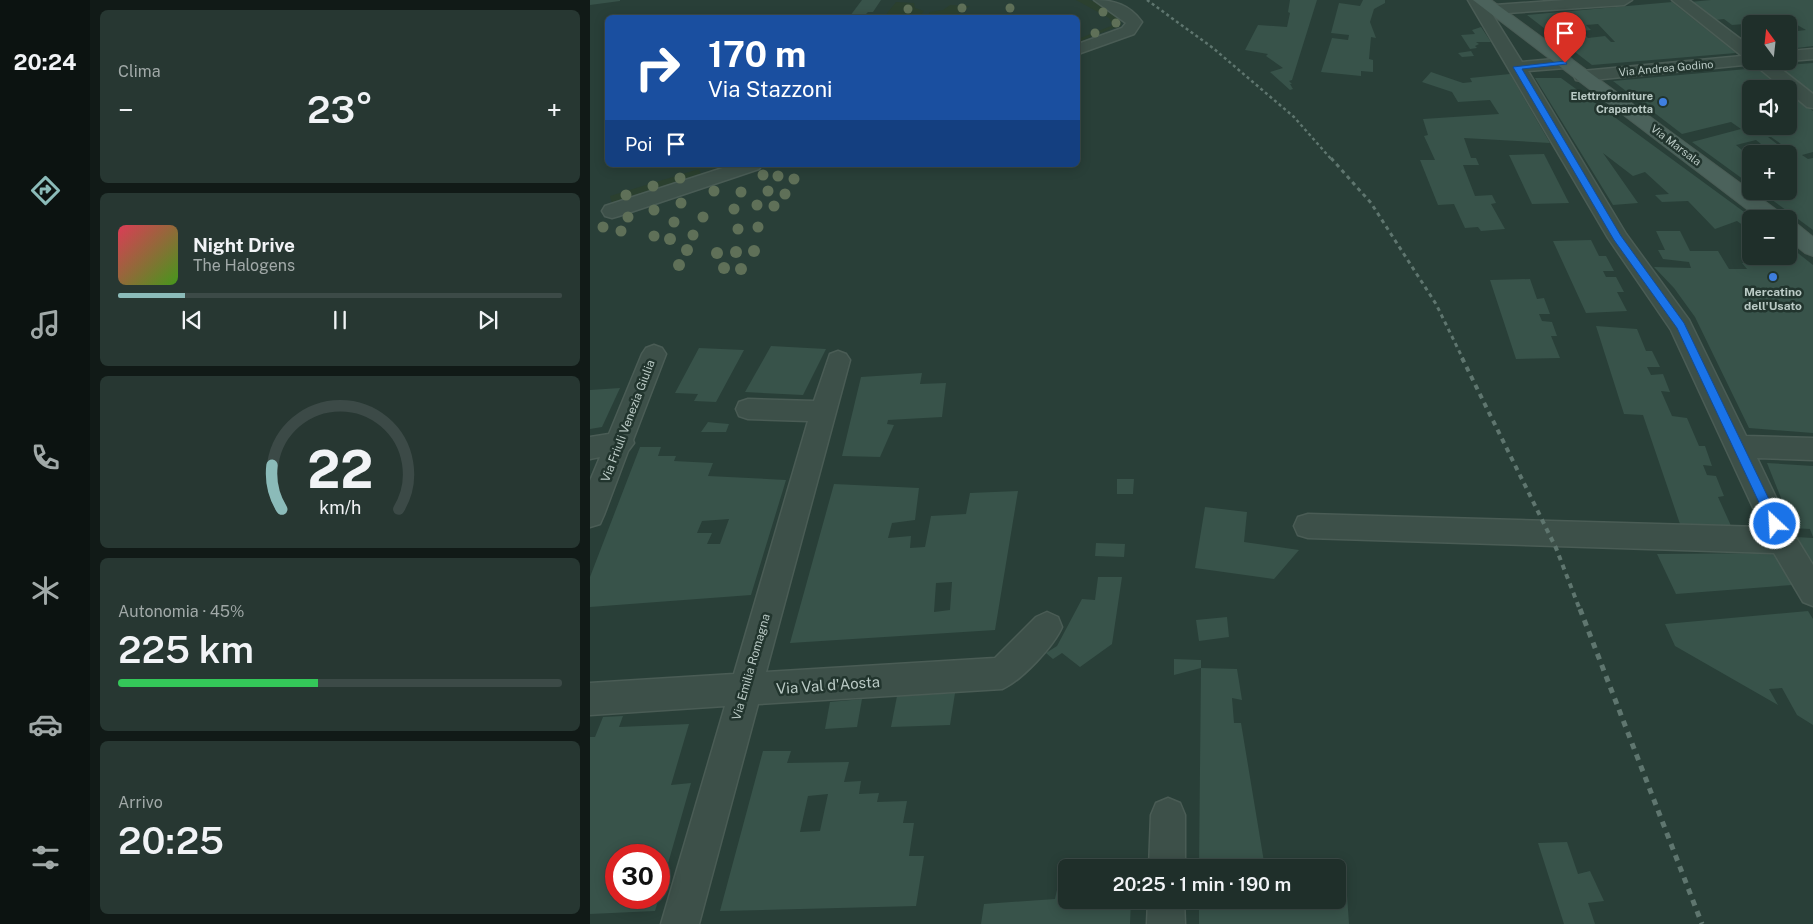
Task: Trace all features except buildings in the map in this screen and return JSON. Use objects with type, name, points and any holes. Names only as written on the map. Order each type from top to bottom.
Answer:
[{"type":"main road","name":"Via Marsala","points":[[1481,4],[1565,63],[1762,210]]},
{"type":"main road","points":[[1797,236],[1813,248]]},
{"type":"street","points":[[1080,48],[1128,31],[1134,22],[1125,13],[1102,0]]},
{"type":"street","points":[[1624,0],[1481,4],[1618,238],[1681,326],[1782,540],[1813,592]]},
{"type":"street","points":[[1680,0],[1742,48]]},
{"type":"street","points":[[1798,55],[1813,54]]},
{"type":"street","name":"Via Andrea Godino","points":[[1582,76],[1742,61]]},
{"type":"street","points":[[1517,67],[1565,63]]},
{"type":"street","points":[[1771,70],[1813,103]]},
{"type":"street","points":[[612,211],[746,167]]},
{"type":"street","name":"Via Friuli Venezia Giulia","points":[[590,515],[621,442],[654,354]]},
{"type":"street","name":"Via Emilia Romagna","points":[[680,924],[838,360]]},
{"type":"street","points":[[748,409],[824,411]]},
{"type":"street","points":[[590,448],[621,442]]},
{"type":"street","points":[[1739,447],[1813,449]]},
{"type":"street","points":[[1308,526],[1782,540]]},
{"type":"street","name":"Via Val d'Aosta","points":[[590,699],[744,691],[1002,673],[1046,626]]},
{"type":"street","points":[[1167,859],[1168,815]]},
{"type":"street","points":[[1166,909],[1166,924]]},
{"type":"green space","points":[[1076,0],[1089,0],[1104,6],[1114,13],[1121,25],[1080,41],[1080,38],[1111,26],[1109,18]]},
{"type":"green space","points":[[896,2],[914,3],[915,8],[924,11],[921,15],[886,15]]},
{"type":"green space","points":[[950,5],[970,6],[955,15],[928,15],[930,12],[943,10]]},
{"type":"green space","points":[[699,169],[702,176],[612,204],[610,196]]},
{"type":"railway","points":[[1147,0],[1213,48],[1294,117],[1332,160]]},
{"type":"railway","points":[[1331,158],[1371,203],[1436,304],[1463,359]]},
{"type":"railway","points":[[1462,358],[1556,548],[1580,610]]},
{"type":"railway","points":[[1580,609],[1702,924]]},
{"type":"place","name":"Elettroforniture Craparotta","points":[[1663,102]]},
{"type":"place","name":"Mercatino dell'Usato","points":[[1773,277]]},
{"type":"route","points":[[1565,63],[1517,67],[1618,238],[1681,326],[1775,524]]}]
